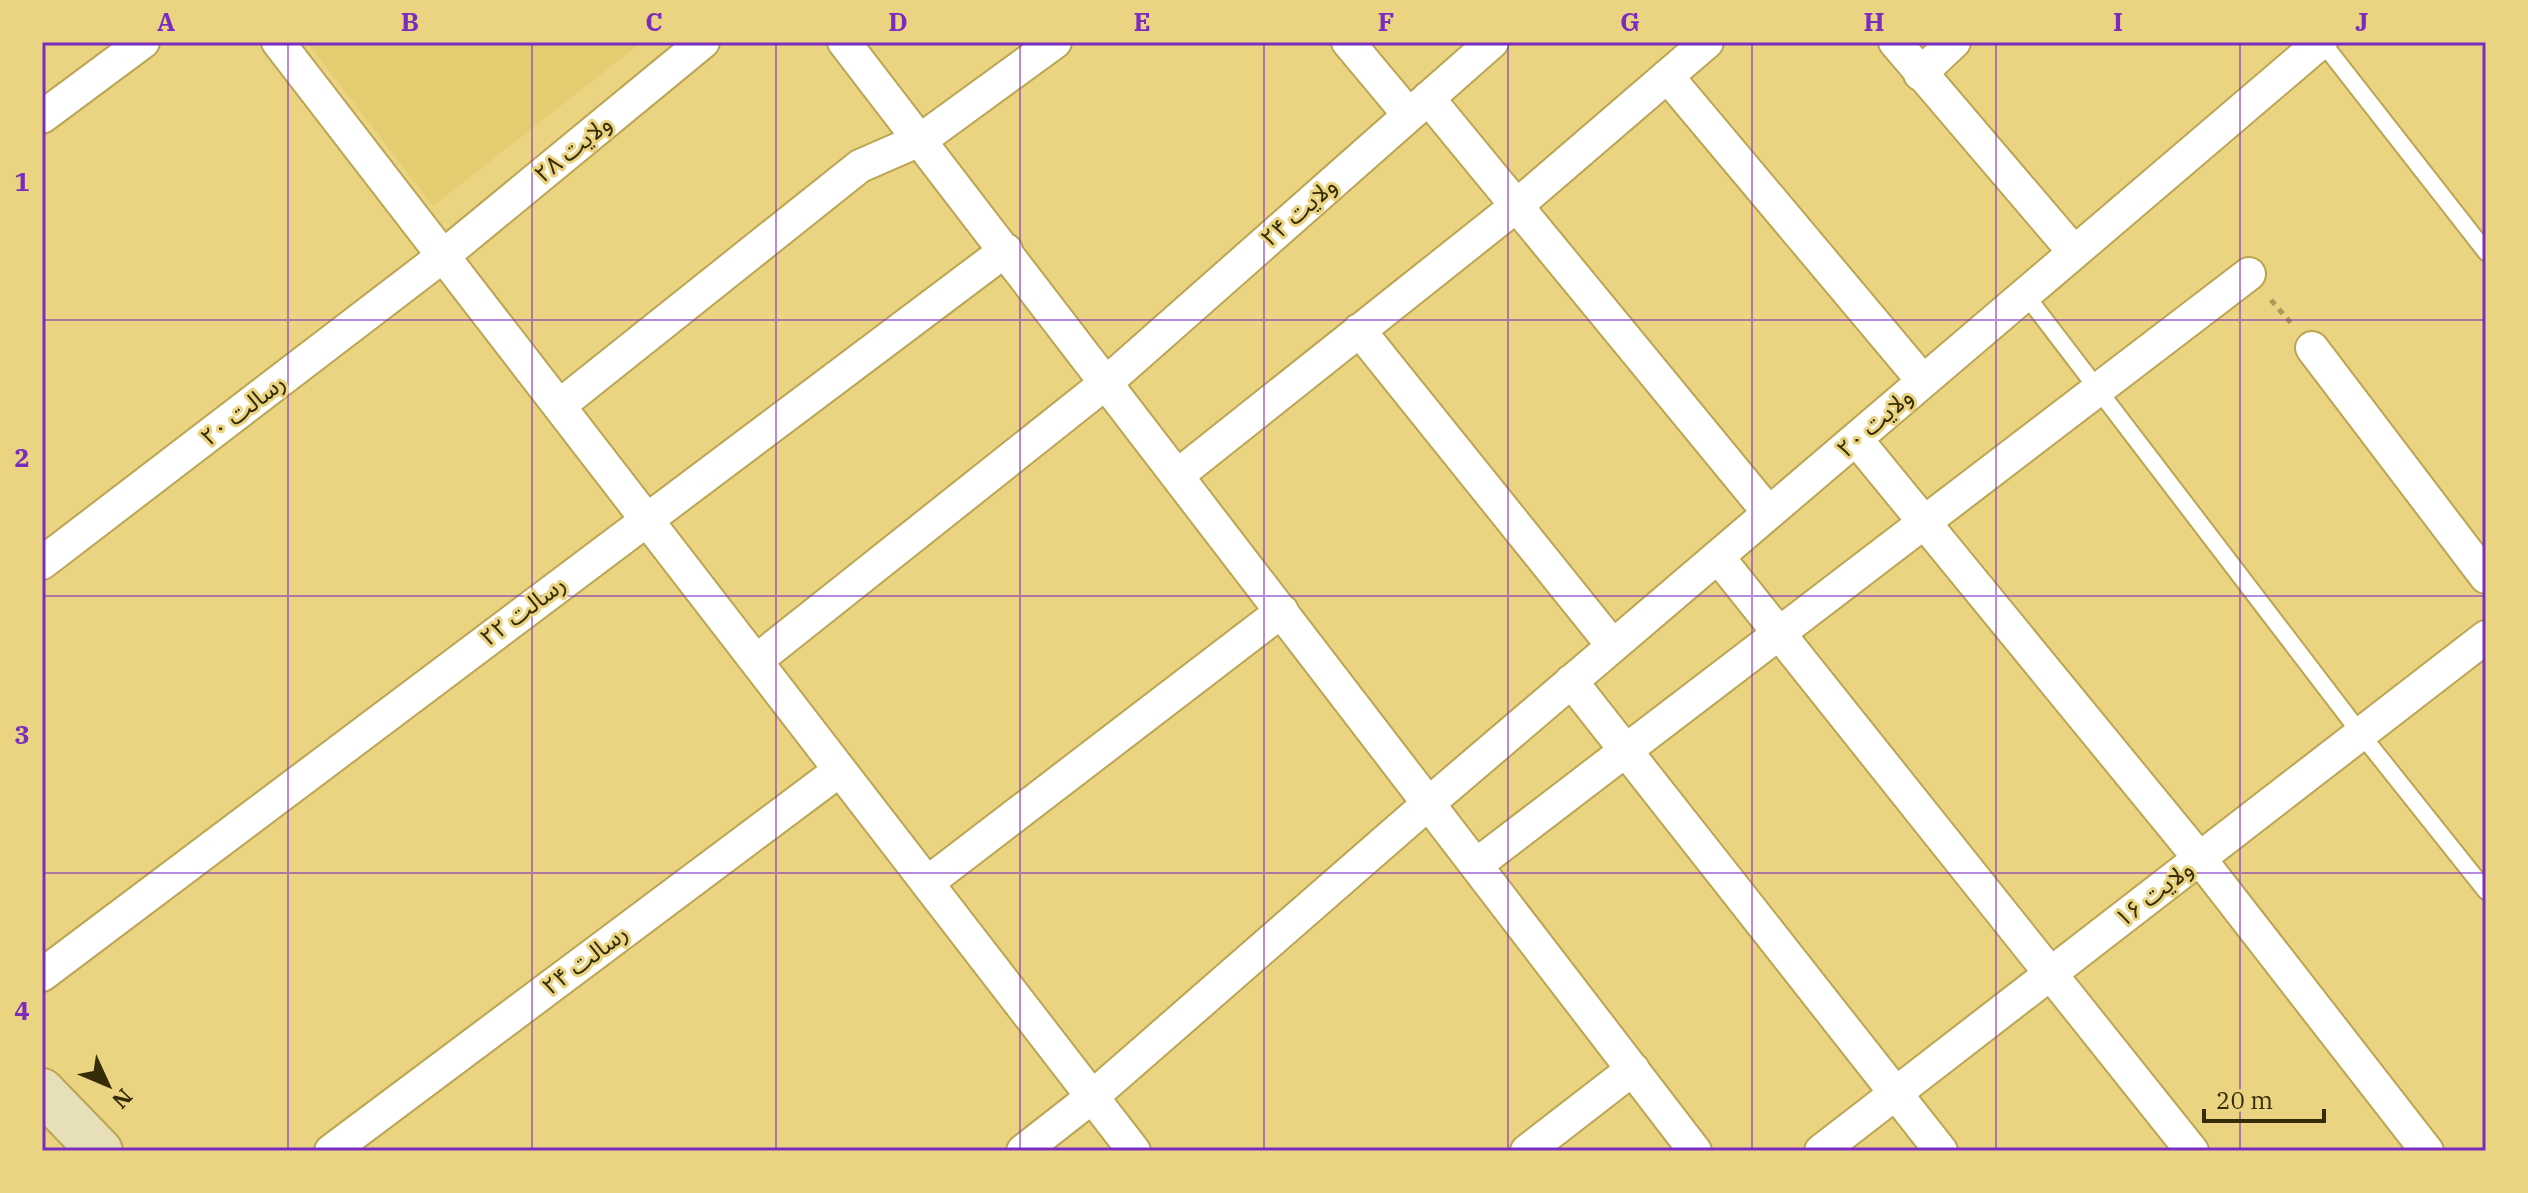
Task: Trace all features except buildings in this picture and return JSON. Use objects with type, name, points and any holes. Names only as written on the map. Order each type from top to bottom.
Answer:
[{"type":"street","points":[[42,117],[143,42]]},
{"type":"street","points":[[278,42],[1134,1151]]},
{"type":"street","name":"ولایت ۲۸","points":[[443,256],[703,42]]},
{"type":"street","points":[[844,42],[922,139],[1695,1151]]},
{"type":"street","points":[[559,406],[860,166],[922,139],[1055,42]]},
{"type":"street","points":[[1348,42],[1419,106],[1515,207],[1769,513]]},
{"type":"street","name":"ولایت ۲۴","points":[[756,661],[1107,382],[1492,42]]},
{"type":"street","points":[[1178,475],[1515,207],[1707,42]]},
{"type":"street","points":[[1895,42],[2074,252]]},
{"type":"street","points":[[1920,74],[1954,42]]},
{"type":"street","name":"ولایت ۲۰","points":[[1023,1151],[1092,1097],[1571,681],[2321,42]]},
{"type":"street","points":[[1667,76],[1923,381]]},
{"type":"street","name":"رسالت ۲۲","points":[[42,975],[1006,250]]},
{"type":"street","name":"رسالت ۲۰","points":[[42,563],[443,256]]},
{"type":"street","points":[[1476,865],[2249,274]]},
{"type":"street","points":[[1359,330],[1613,646]]},
{"type":"street","points":[[2312,348],[2486,577]]},
{"type":"street","points":[[1856,439],[2200,859],[2427,1151]]},
{"type":"street","points":[[1718,557],[2053,972],[2192,1151]]},
{"type":"street","points":[[927,883],[1282,611]]},
{"type":"street","name":"ولایت ۱۶","points":[[1821,1151],[2486,637]]},
{"type":"street","points":[[1571,681],[1941,1151]]},
{"type":"street","name":"رسالت ۲۴","points":[[331,1151],[840,770]]},
{"type":"street","points":[[1527,1151],[1633,1069]]},
{"type":"street","points":[[42,1091],[100,1151]]},
{"type":"lane","points":[[2321,42],[2486,252]]},
{"type":"lane","points":[[2025,294],[2361,734],[2486,891]]},
{"type":"path","points":[[2249,274],[2312,348]]},
{"type":"shaded area","points":[[307,42],[642,42],[433,206]]}]
